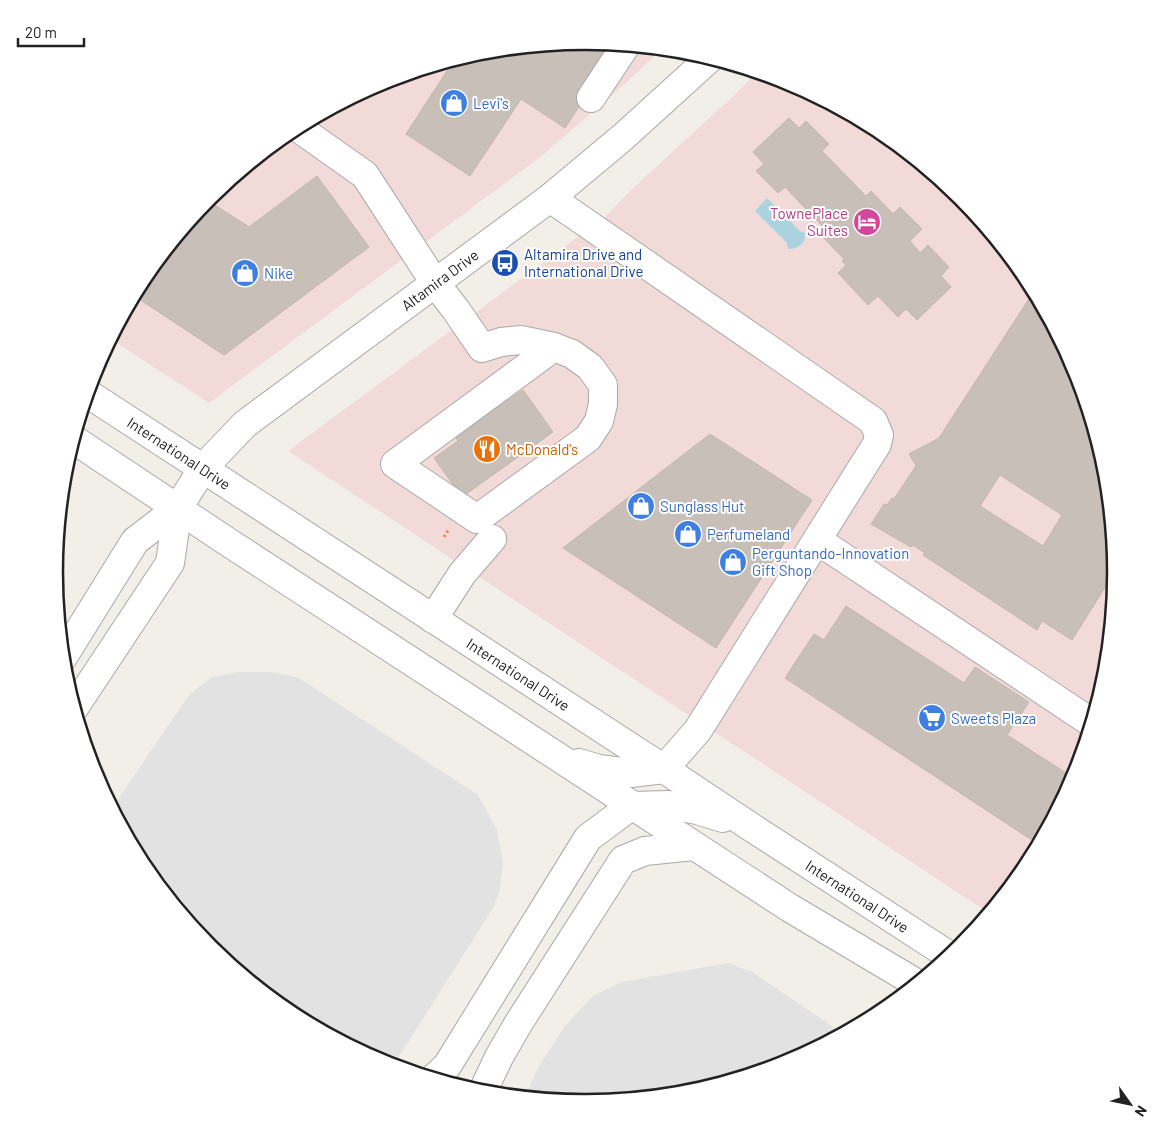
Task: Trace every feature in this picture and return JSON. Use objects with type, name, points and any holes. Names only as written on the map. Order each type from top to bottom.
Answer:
[{"type":"street","points":[[591,98],[622,51]]},
{"type":"street","name":"Altamira Drive","points":[[178,508],[203,468],[246,424],[550,198],[624,137],[703,64]]},
{"type":"street","points":[[304,132],[365,175],[435,283],[482,348],[501,342],[521,340],[554,347],[572,354],[590,367],[604,385],[603,404],[599,421],[588,438],[477,519],[394,464],[554,347]]},
{"type":"street","points":[[550,198],[873,421],[879,435],[877,444],[698,730],[664,769],[631,774],[599,769],[554,754]]},
{"type":"street","name":"International Drive","points":[[94,397],[943,951]]},
{"type":"street","points":[[79,443],[631,806],[790,908],[910,980]]},
{"type":"street","points":[[68,648],[135,541],[178,508]]},
{"type":"street","points":[[79,700],[170,563],[178,508]]},
{"type":"street","points":[[433,619],[462,574],[492,539]]},
{"type":"street","points":[[816,540],[1085,719]]},
{"type":"street","points":[[442,1074],[588,838],[631,806],[668,805],[697,810],[751,827]]},
{"type":"street","points":[[485,1084],[498,1056],[623,860],[645,851],[694,846]]},
{"type":"shaded area","points":[[551,51],[619,51],[656,55],[543,155],[209,403],[116,342],[133,311],[171,254],[216,203],[267,158],[324,120],[354,104],[417,78],[450,68],[517,54]]},
{"type":"shaded area","name":"Sweets Plaza","points":[[751,78],[785,90],[846,120],[875,138],[929,180],[977,228],[1019,282],[1053,341],[1079,404],[1097,470],[1106,538],[1106,606],[1097,674],[1079,740],[1053,803],[1019,862],[983,909],[288,451],[606,216],[630,191]]},
{"type":"shaded area","points":[[240,672],[272,672],[299,678],[478,795],[497,830],[503,862],[499,893],[493,908],[398,1059],[354,1040],[324,1024],[267,986],[241,964],[216,941],[171,890],[133,833],[117,803],[189,695],[212,677]]},
{"type":"shaded area","points":[[728,963],[752,972],[836,1029],[785,1054],[753,1066],[687,1084],[619,1093],[585,1094],[528,1091],[538,1068],[565,1026],[593,996],[622,982]]},
{"type":"water","points":[[767,198],[800,231],[805,233],[803,242],[798,247],[788,249],[787,243],[755,211]]},
{"type":"building","points":[[551,51],[615,51],[565,128],[521,99],[470,176],[406,134],[449,68],[517,54]]},
{"type":"building","name":"TownePlace Suites","points":[[789,118],[799,128],[806,121],[829,144],[822,151],[866,196],[871,191],[893,214],[900,207],[922,229],[910,241],[920,253],[928,245],[949,267],[941,276],[951,287],[917,320],[906,309],[898,317],[878,296],[868,305],[838,273],[846,265],[842,261],[844,259],[820,234],[825,229],[785,187],[778,193],[756,171],[764,164],[753,152]]},
{"type":"building","name":"Nike","points":[[317,176],[369,247],[224,355],[140,300],[171,254],[214,205],[249,227]]},
{"type":"building","points":[[1029,298],[1053,341],[1079,404],[1097,470],[1103,504],[1107,585],[1072,640],[1042,621],[1037,630],[923,555],[925,553],[913,545],[911,547],[871,524],[884,504],[887,505],[892,498],[894,499],[916,466],[909,454],[939,438]],"holes":[[[1000,475],[1062,515],[1043,546],[980,506]]]},
{"type":"building","name":"McDonald's","points":[[523,390],[553,432],[462,497],[434,458],[458,441],[454,435],[495,405],[497,408]]},
{"type":"building","points":[[710,434],[812,500],[716,648],[563,548]]},
{"type":"building","name":"Sweets Plaza","points":[[846,606],[964,683],[975,667],[1029,702],[1007,735],[1066,773],[1032,840],[785,678],[814,634],[824,640]]},
{"type":"place","name":"Levi's","points":[[454,103]]},
{"type":"place","name":"TownePlace Suites","points":[[867,222]]},
{"type":"place","name":"Altamira Drive and International Drive","points":[[505,263]]},
{"type":"place","name":"Nike","points":[[245,273]]},
{"type":"place","name":"McDonald's","points":[[487,449]]},
{"type":"place","name":"Sunglass Hut","points":[[641,506]]},
{"type":"place","name":"Perfumeland","points":[[688,534]]},
{"type":"place","name":"Perguntando-Innovation Gift Shop","points":[[733,562]]},
{"type":"place","name":"Sweets Plaza","points":[[932,718]]}]
